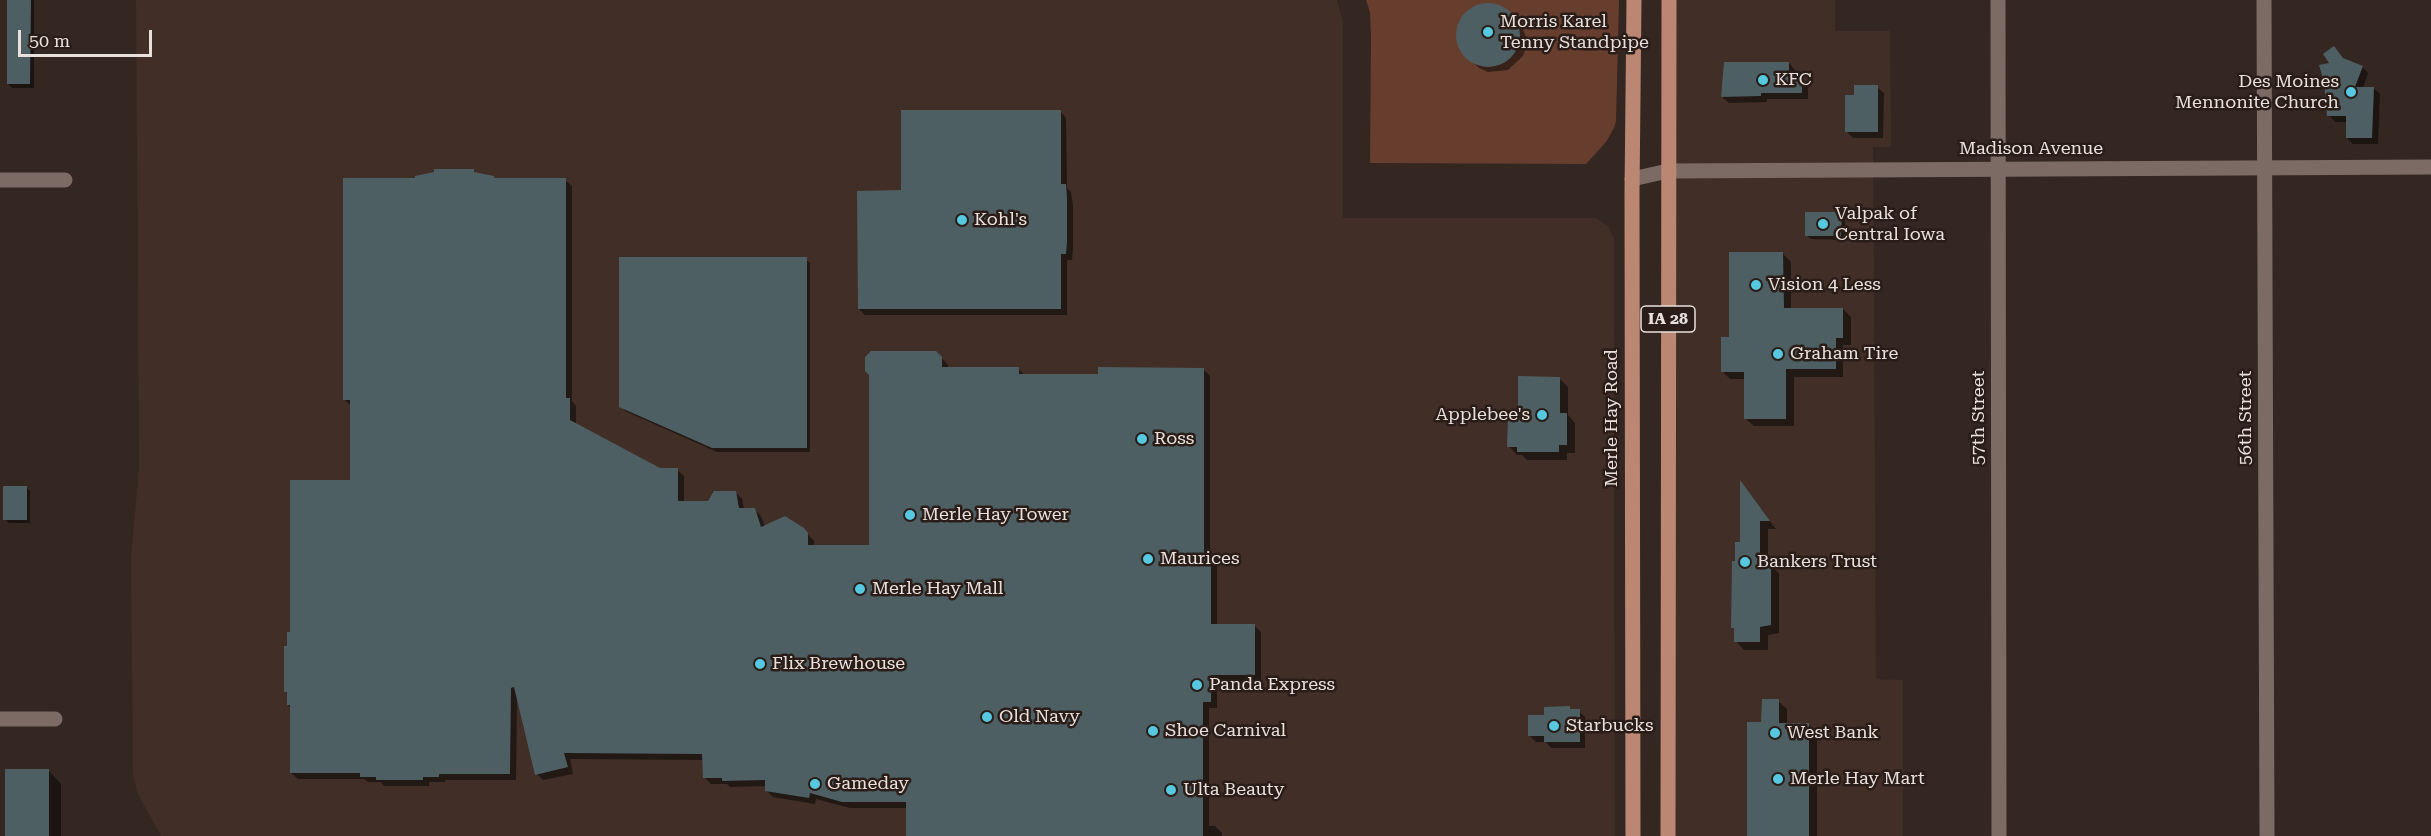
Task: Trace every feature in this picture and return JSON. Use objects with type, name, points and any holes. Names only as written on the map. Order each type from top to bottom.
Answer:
[{"type":"main road","name":"Merle Hay Road","points":[[1633,836],[1634,0]]},
{"type":"main road","name":"IA 28","points":[[1668,836],[1669,0]]},
{"type":"street","name":"57th Street","points":[[1998,0],[1999,836]]},
{"type":"street","name":"56th Street","points":[[2264,0],[2267,836]]},
{"type":"street","name":"Madison Avenue","points":[[1632,179],[1668,171],[2431,166]]},
{"type":"street","points":[[0,180],[65,180]]},
{"type":"street","points":[[0,719],[55,718]]},
{"type":"shaded area","name":"Merle Hay Mall","points":[[136,0],[1337,0],[1343,22],[1343,218],[1596,218],[1608,226],[1614,239],[1615,836],[161,836],[137,792],[133,773],[131,558],[139,467]]},
{"type":"shaded area","points":[[1366,0],[1619,0],[1614,128],[1606,142],[1586,164],[1370,163],[1371,37],[1370,12]]},
{"type":"shaded area","points":[[1669,0],[1835,0],[1835,31],[1890,31],[1891,147],[1873,147],[1876,679],[1903,680],[1903,836],[1668,836]]},
{"type":"building","points":[[7,0],[31,0],[30,84],[7,84]]},
{"type":"building","name":"Morris Karel Tenny Standpipe","points":[[1488,3],[1511,12],[1520,35],[1511,58],[1488,67],[1465,58],[1456,35],[1465,12]]},
{"type":"building","name":"Des Moines Mennonite Church","points":[[2334,46],[2343,58],[2363,66],[2355,87],[2374,87],[2372,138],[2346,138],[2346,116],[2327,116],[2324,82],[2319,65],[2329,63],[2323,54]]},
{"type":"building","name":"KFC","points":[[1724,62],[1789,62],[1789,77],[1802,77],[1802,93],[1761,93],[1761,96],[1721,97]]},
{"type":"building","points":[[1854,85],[1878,85],[1878,132],[1845,132],[1845,95],[1854,95]]},
{"type":"building","name":"Kohl's","points":[[901,110],[1061,110],[1061,184],[1066,184],[1067,242],[1066,254],[1061,254],[1061,309],[858,309],[857,191],[901,190]]},
{"type":"building","name":"Merle Hay Mall","points":[[434,169],[474,169],[474,172],[494,176],[494,178],[566,178],[566,398],[570,398],[570,420],[660,468],[678,468],[678,501],[708,501],[714,491],[736,491],[739,508],[755,508],[761,527],[785,516],[808,533],[808,545],[869,545],[869,375],[865,371],[865,357],[871,351],[936,351],[942,357],[942,367],[1019,367],[1019,374],[1098,374],[1098,367],[1204,368],[1204,554],[1211,554],[1211,624],[1255,624],[1255,675],[1211,675],[1211,702],[1203,702],[1203,836],[906,836],[906,802],[842,802],[810,793],[809,798],[765,791],[765,780],[722,781],[722,778],[703,778],[702,754],[564,753],[568,767],[535,775],[514,687],[511,688],[510,774],[439,774],[439,777],[423,777],[423,780],[376,780],[376,777],[360,777],[360,773],[290,773],[290,705],[287,705],[287,692],[284,692],[284,646],[287,646],[287,632],[290,632],[290,480],[350,480],[350,400],[343,400],[343,178],[415,178],[415,176],[434,172]]},
{"type":"building","name":"Valpak of Central Iowa","points":[[1805,212],[1842,212],[1841,236],[1805,236]]},
{"type":"building","name":"Graham Tire","points":[[1729,252],[1783,252],[1784,308],[1843,308],[1843,338],[1836,338],[1836,369],[1786,369],[1786,419],[1744,419],[1744,372],[1721,372],[1721,337],[1729,337]]},
{"type":"building","points":[[619,257],[807,257],[807,448],[712,448],[619,407]]},
{"type":"building","name":"Applebee's","points":[[1518,376],[1560,377],[1560,413],[1567,413],[1567,445],[1559,445],[1559,452],[1517,452],[1517,447],[1507,447],[1508,417],[1518,417]]},
{"type":"building","name":"Bankers Trust","points":[[1740,480],[1770,521],[1760,521],[1760,562],[1771,562],[1771,625],[1760,627],[1760,642],[1734,642],[1734,628],[1731,628],[1732,561],[1735,561],[1735,542],[1740,542]]},
{"type":"building","points":[[3,486],[27,486],[27,520],[3,520]]},
{"type":"building","name":"Merle Hay Mart","points":[[1762,699],[1779,699],[1779,723],[1809,723],[1809,836],[1747,836],[1747,722],[1761,722]]},
{"type":"building","name":"Starbucks","points":[[1570,706],[1570,709],[1580,709],[1580,742],[1544,742],[1544,736],[1528,736],[1528,715],[1544,715],[1544,707]]},
{"type":"building","points":[[5,769],[49,769],[49,836],[5,836]]},
{"type":"place","name":"Morris Karel Tenny Standpipe","points":[[1488,32]]},
{"type":"place","name":"KFC","points":[[1763,80]]},
{"type":"place","name":"Des Moines Mennonite Church","points":[[2351,92]]},
{"type":"place","name":"Kohl's","points":[[962,220]]},
{"type":"place","name":"Valpak of Central Iowa","points":[[1823,224]]},
{"type":"place","name":"Vision 4 Less","points":[[1756,285]]},
{"type":"place","name":"Graham Tire","points":[[1778,354]]},
{"type":"place","name":"Applebee's","points":[[1542,415]]},
{"type":"place","name":"Ross","points":[[1142,439]]},
{"type":"place","name":"Merle Hay Tower","points":[[910,515]]},
{"type":"place","name":"Maurices","points":[[1148,559]]},
{"type":"place","name":"Bankers Trust","points":[[1745,562]]},
{"type":"place","name":"Merle Hay Mall","points":[[860,589]]},
{"type":"place","name":"Flix Brewhouse","points":[[760,664]]},
{"type":"place","name":"Panda Express","points":[[1197,685]]},
{"type":"place","name":"Old Navy","points":[[987,717]]},
{"type":"place","name":"Starbucks","points":[[1554,726]]},
{"type":"place","name":"Shoe Carnival","points":[[1153,731]]},
{"type":"place","name":"West Bank","points":[[1775,733]]},
{"type":"place","name":"Merle Hay Mart","points":[[1778,779]]},
{"type":"place","name":"Gameday","points":[[815,784]]},
{"type":"place","name":"Ulta Beauty","points":[[1171,790]]}]
